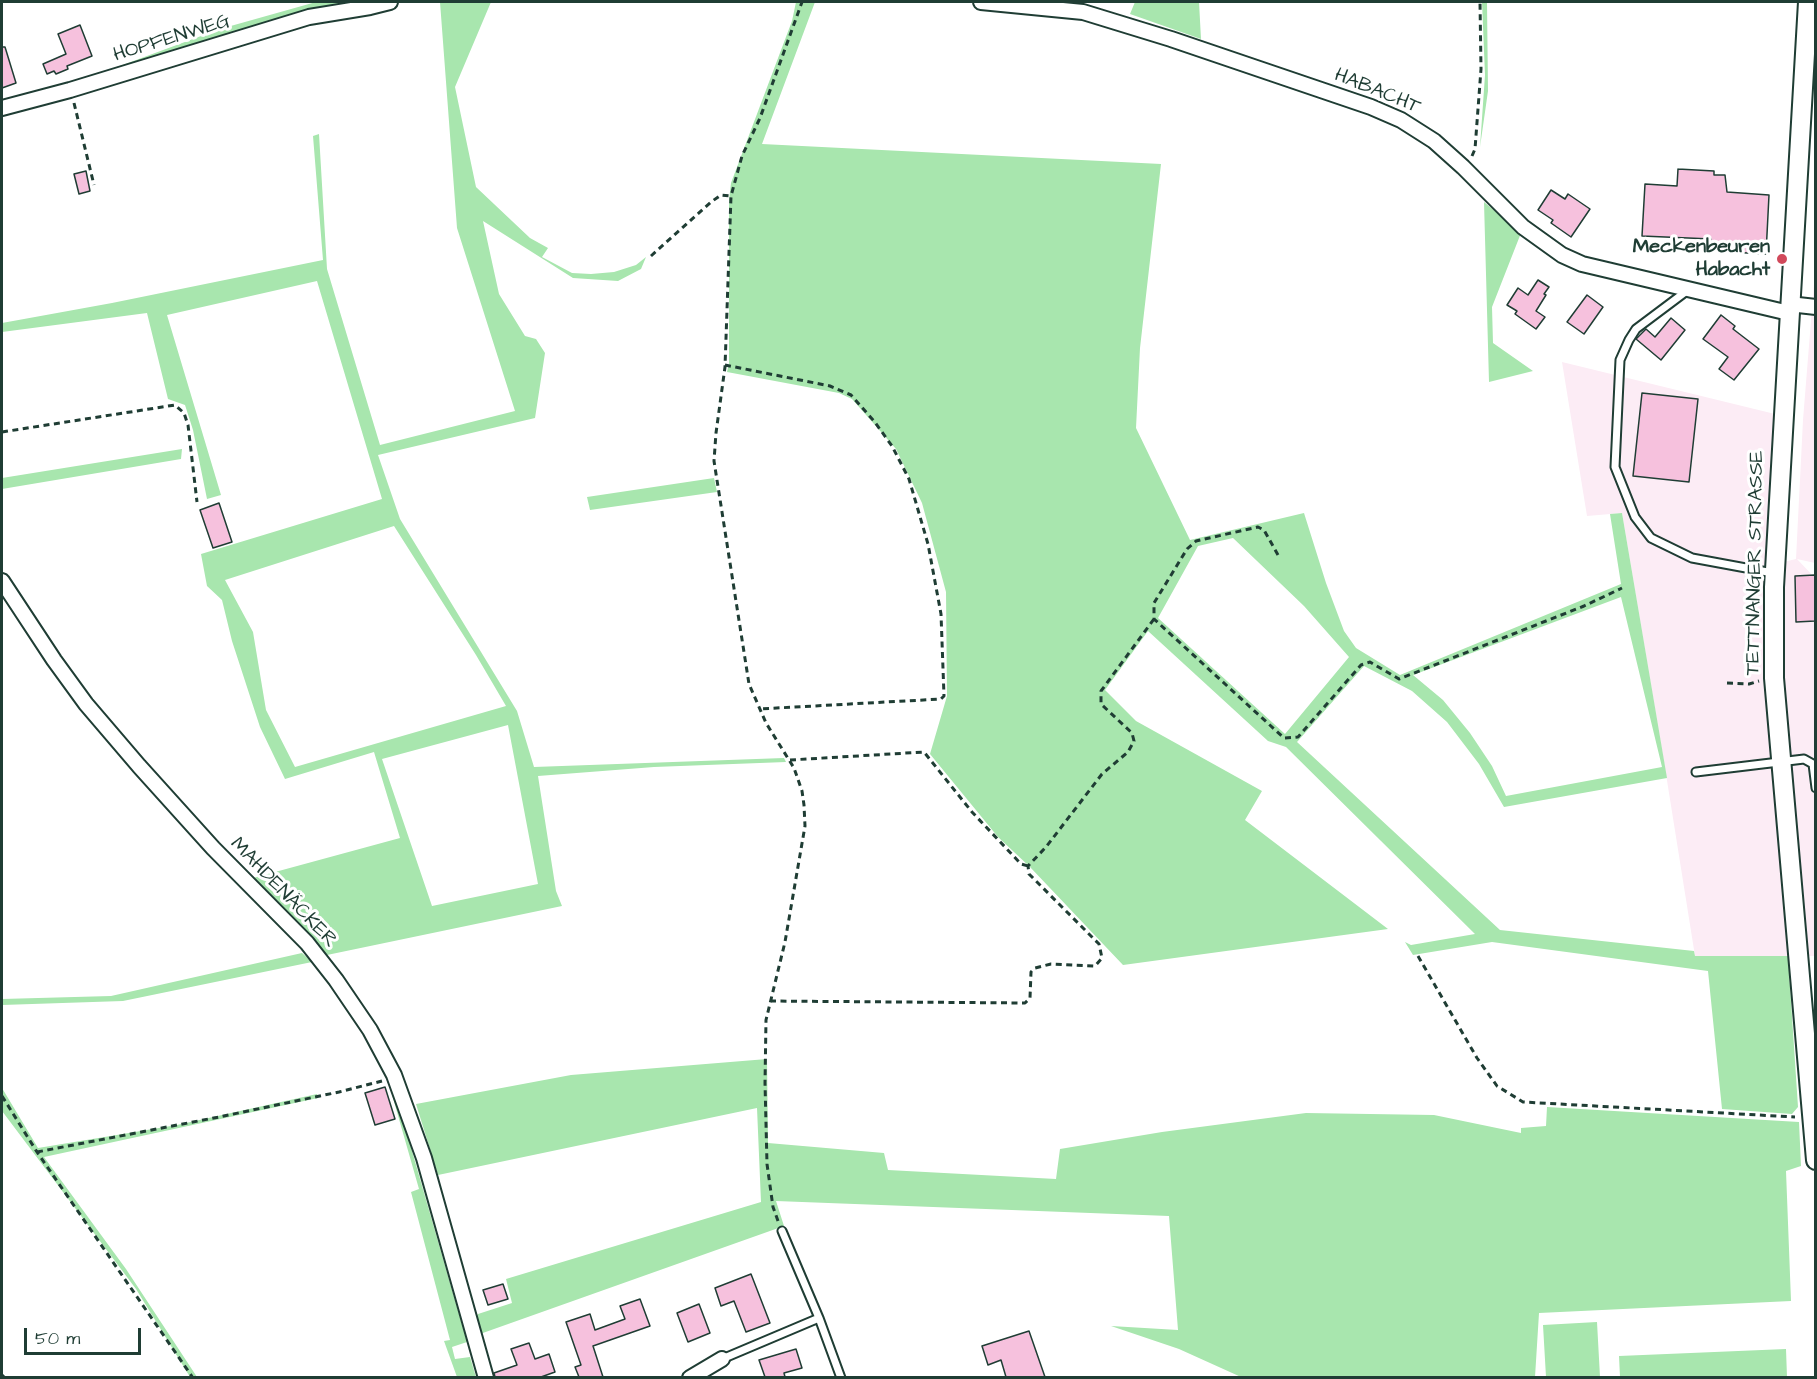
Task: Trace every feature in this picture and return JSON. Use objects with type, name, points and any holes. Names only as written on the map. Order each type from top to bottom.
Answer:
[{"type":"main road","name":"TETTNANGER STRASSE","points":[[1808,2],[1774,573],[1774,678],[1815,1160]]},
{"type":"street","name":"HOPFENWEG","points":[[2,108],[70,90],[309,16],[390,2]]},
{"type":"street","name":"HABACHT","points":[[981,2],[1083,12],[1171,39],[1371,107],[1401,120],[1418,129],[1463,167],[1523,227],[1562,255],[1582,264],[1688,290],[1789,308],[1815,307]]},
{"type":"street","name":"MAHDENÄCKER","points":[[2,581],[73,686],[139,766],[213,848],[307,943],[370,1030],[395,1077],[424,1158],[486,1377]]},
{"type":"street","points":[[690,1377],[722,1359]]},
{"type":"lane","points":[[1688,290],[1636,329],[1620,360],[1615,467],[1635,517],[1651,538],[1692,558],[1774,573]]},
{"type":"lane","points":[[1696,772],[1804,759],[1813,764],[1815,788]]},
{"type":"lane","points":[[782,1231],[841,1377]]},
{"type":"lane","points":[[722,1359],[819,1318]]},
{"type":"path","points":[[782,1231],[773,1207],[767,1164],[766,1020],[785,942],[805,826],[802,791],[790,760],[759,709],[749,684],[714,461],[725,365],[731,196],[742,156],[760,118],[802,2]]},
{"type":"path","points":[[1463,167],[1470,160],[1475,149],[1481,69],[1480,2]]},
{"type":"path","points":[[70,90],[94,184]]},
{"type":"path","points":[[651,256],[711,202],[721,195],[731,196]]},
{"type":"path","points":[[725,365],[830,386],[851,395],[874,421],[892,446],[909,479],[928,544],[940,614],[944,696],[941,699],[759,709]]},
{"type":"path","points":[[2,432],[175,405],[184,413],[188,425],[197,502]]},
{"type":"path","points":[[1028,866],[1046,847],[1102,774],[1128,752],[1134,741],[1132,733],[1101,704],[1101,692],[1154,619],[1154,603],[1187,549],[1196,541],[1258,527],[1264,530],[1278,555]]},
{"type":"path","points":[[1154,619],[1279,735],[1290,738],[1298,737],[1361,665],[1370,662],[1399,679],[1584,606],[1622,588]]},
{"type":"path","points":[[790,760],[924,752],[972,812],[1021,864],[1028,866]]},
{"type":"path","points":[[770,1001],[1025,1003],[1030,998],[1031,972],[1035,968],[1051,964],[1095,966],[1102,958],[1099,944],[1029,874],[1028,866]]},
{"type":"path","points":[[1418,956],[1477,1058],[1497,1086],[1522,1102],[1791,1118],[1812,1116]]},
{"type":"path","points":[[37,1152],[328,1095],[395,1077]]},
{"type":"path","points":[[2,1096],[37,1152],[193,1377]]},
{"type":"shaded area","points":[[1815,271],[1815,563],[1797,559],[1816,579],[1815,956],[1695,956],[1622,513],[1587,516],[1562,362],[1775,414],[1767,566],[1796,559],[1803,420]]},
{"type":"green space","points":[[316,2],[375,2],[110,75],[109,70],[220,29]]},
{"type":"green space","points":[[440,2],[491,2],[455,87],[476,187],[530,238],[548,248],[542,257],[572,273],[614,272],[636,265],[646,257],[641,269],[618,281],[573,278],[483,221],[499,294],[525,336],[536,339],[545,353],[535,418],[378,455],[400,519],[517,711],[534,767],[784,758],[786,762],[654,767],[538,776],[556,891],[562,906],[327,955],[253,878],[400,838],[374,752],[285,779],[260,727],[232,641],[222,600],[207,586],[201,554],[382,499],[317,281],[167,315],[221,495],[207,499],[193,430],[185,405],[168,399],[147,313],[2,332],[2,323],[323,260],[313,136],[319,134],[327,269],[380,445],[515,411],[457,228]],"holes":[[[394,526],[506,706],[295,767],[266,710],[253,632],[225,580]],[[508,725],[538,884],[432,906],[382,759]]]},
{"type":"green space","points":[[796,2],[815,2],[762,144],[1161,164],[1140,348],[1136,428],[1190,540],[1304,513],[1344,631],[1356,648],[1400,675],[1621,584],[1610,514],[1622,513],[1667,778],[1504,807],[1479,764],[1447,722],[1412,691],[1364,666],[1297,742],[1500,930],[1694,951],[1695,956],[1788,956],[1798,1107],[1792,1114],[1722,1109],[1708,971],[1492,942],[1413,955],[1405,942],[1411,945],[1475,934],[1286,747],[1268,741],[1148,631],[1105,690],[1136,721],[1262,791],[1245,820],[1388,929],[1123,965],[1030,867],[998,837],[930,754],[947,696],[946,592],[922,503],[896,449],[852,399],[839,393],[727,372],[729,363],[729,200],[731,183],[792,21]],"holes":[[[1233,538],[1304,606],[1349,657],[1285,734],[1158,618],[1198,546]],[[1621,597],[1662,767],[1506,796],[1492,766],[1470,733],[1443,700],[1413,675]]]},
{"type":"green space","points":[[1135,2],[1199,2],[1201,39],[1130,14]]},
{"type":"green space","points":[[1482,2],[1487,2],[1488,91],[1480,147],[1485,75]]},
{"type":"green space","points":[[1484,202],[1521,233],[1492,307],[1493,343],[1533,371],[1489,382]]},
{"type":"green space","points":[[182,449],[181,459],[2,489],[2,478]]},
{"type":"green space","points":[[714,478],[717,492],[590,510],[587,497]]},
{"type":"green space","points":[[302,953],[312,962],[123,1001],[2,1005],[2,999],[111,996]]},
{"type":"green space","points":[[767,1059],[768,1143],[884,1153],[888,1170],[1056,1179],[1060,1149],[1162,1132],[1306,1113],[1434,1115],[1521,1133],[1521,1128],[1546,1126],[1547,1107],[1799,1122],[1801,1166],[1786,1171],[1791,1301],[1539,1313],[1535,1377],[1241,1377],[1179,1349],[1111,1326],[1178,1330],[1169,1216],[776,1201],[784,1226],[480,1334],[475,1318],[478,1314],[512,1303],[506,1279],[761,1202],[757,1108],[438,1175],[416,1104],[571,1075]]},
{"type":"green space","points":[[389,1084],[395,1092],[467,1342],[452,1347],[455,1359],[470,1357],[476,1377],[457,1377],[444,1341],[450,1340],[411,1192],[419,1189]]},
{"type":"green space","points":[[2,1088],[38,1148],[177,1125],[317,1094],[318,1098],[44,1157],[126,1269],[197,1377],[190,1377],[136,1289],[2,1111]]},
{"type":"green space","points":[[1597,1322],[1600,1377],[1546,1377],[1543,1325]]},
{"type":"green space","points":[[1786,1349],[1787,1377],[1620,1377],[1619,1356]]},
{"type":"building","points":[[80,25],[92,56],[67,66],[68,69],[56,74],[54,71],[47,74],[43,64],[66,54],[58,34]]},
{"type":"building","points":[[2,47],[5,47],[16,83],[2,88]]},
{"type":"building","points":[[1678,169],[1714,171],[1714,175],[1725,175],[1727,192],[1769,195],[1766,254],[1710,251],[1711,239],[1642,236],[1645,184],[1677,186]]},
{"type":"building","points":[[86,171],[90,191],[79,194],[74,174]]},
{"type":"building","points":[[1551,190],[1565,199],[1568,194],[1590,209],[1571,237],[1551,223],[1553,220],[1538,210]]},
{"type":"building","points":[[1538,280],[1549,287],[1536,311],[1545,317],[1536,329],[1515,314],[1517,311],[1507,305],[1518,288],[1528,295]]},
{"type":"building","points":[[1587,295],[1603,307],[1584,334],[1567,322]]},
{"type":"building","points":[[1721,315],[1735,326],[1733,329],[1759,349],[1734,380],[1719,369],[1728,357],[1703,339]]},
{"type":"building","points":[[1671,318],[1685,330],[1661,360],[1636,339],[1646,329],[1655,337]]},
{"type":"building","points":[[1642,393],[1698,399],[1689,482],[1633,476]]},
{"type":"building","points":[[219,503],[232,542],[213,548],[200,510]]},
{"type":"building","points":[[1815,575],[1815,621],[1796,622],[1795,576]]},
{"type":"building","points":[[385,1087],[395,1119],[375,1125],[365,1093]]},
{"type":"building","points":[[751,1274],[770,1323],[746,1332],[734,1301],[721,1306],[715,1288]]},
{"type":"building","points":[[503,1284],[508,1299],[488,1305],[483,1290]]},
{"type":"building","points":[[640,1299],[650,1326],[593,1346],[603,1377],[579,1377],[575,1367],[581,1365],[566,1322],[590,1314],[595,1330],[625,1319],[620,1306]]},
{"type":"building","points":[[699,1304],[710,1333],[688,1342],[677,1313]]},
{"type":"building","points":[[1029,1331],[1045,1377],[1006,1377],[1001,1360],[988,1365],[982,1346]]},
{"type":"building","points":[[529,1343],[535,1359],[549,1354],[555,1372],[541,1377],[495,1377],[494,1373],[517,1365],[511,1349]]},
{"type":"building","points":[[796,1349],[802,1368],[784,1373],[785,1377],[765,1377],[759,1360]]},
{"type":"place","name":"Meckenbeuren Habacht","points":[[1782,259]]}]
